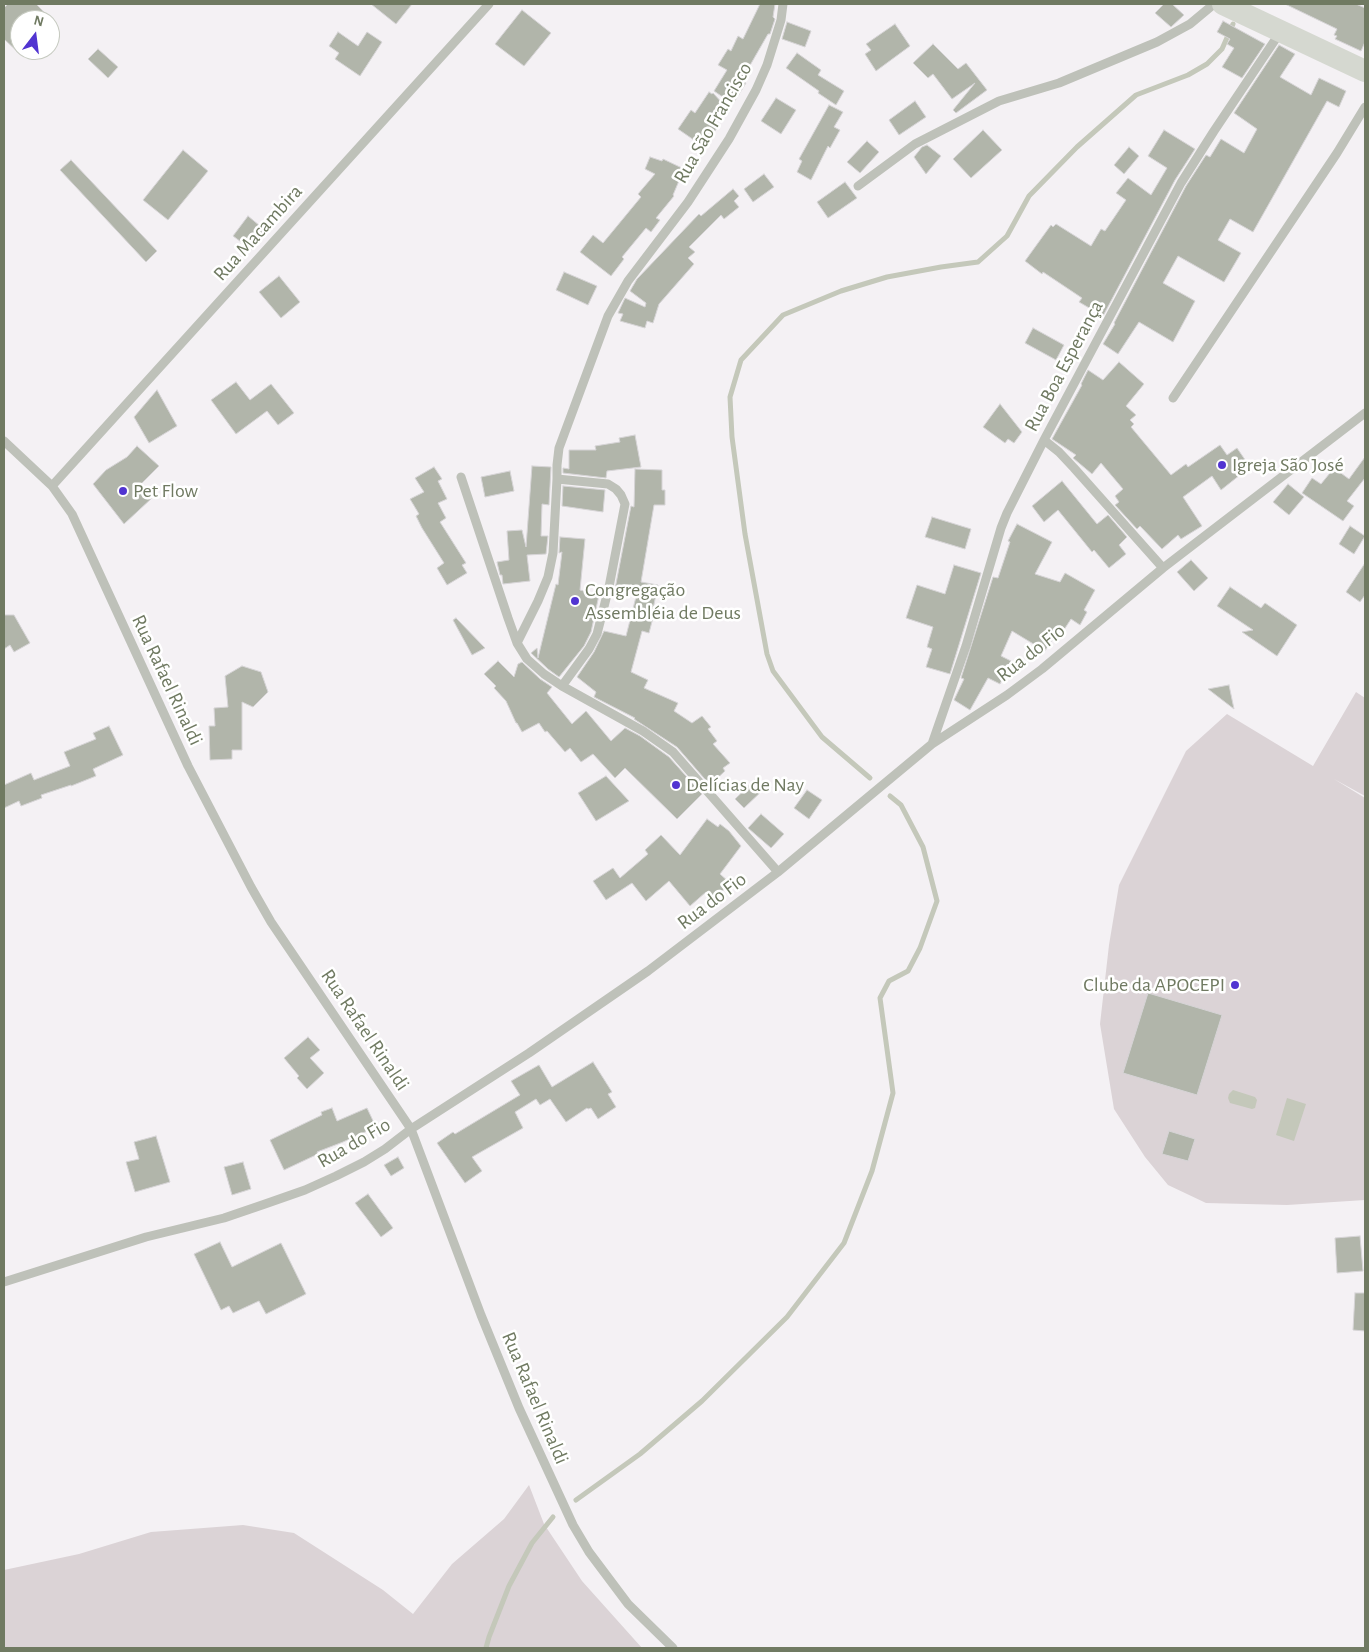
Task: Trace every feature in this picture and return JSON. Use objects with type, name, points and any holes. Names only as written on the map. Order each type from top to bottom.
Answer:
[{"type":"main road","points":[[1223,4],[1365,71]]},
{"type":"street","name":"Rua Macambira","points":[[52,486],[489,4]]},
{"type":"street","name":"Rua São Francisco","points":[[517,643],[548,577],[553,553],[557,480],[556,465],[559,448],[608,316],[628,281],[688,202],[729,140],[756,90],[775,43],[783,4]]},
{"type":"street","points":[[858,186],[915,144],[999,101],[1059,83],[1157,42],[1190,24],[1214,4]]},
{"type":"street","name":"Rua Boa Esperança","points":[[932,744],[966,646],[1007,513],[1181,184],[1281,31]]},
{"type":"street","points":[[1173,398],[1337,153],[1365,107]]},
{"type":"street","name":"Rua do Fio","points":[[4,1282],[146,1237],[224,1218],[305,1190],[364,1162],[411,1129],[529,1053],[648,971],[778,872],[932,744],[1007,695],[1042,669],[1162,568],[1365,413]]},
{"type":"street","points":[[1044,440],[1060,452],[1162,568]]},
{"type":"street","name":"Rua Rafael Rinaldi","points":[[4,441],[52,486],[72,514],[188,766],[251,887],[282,938],[411,1129],[518,1408],[573,1525],[589,1552],[628,1604],[673,1648]]},
{"type":"street","points":[[461,477],[517,643],[527,659],[562,686],[643,731],[673,752],[778,872]]},
{"type":"street","points":[[557,480],[608,484],[616,489],[625,504],[609,587],[597,634],[589,649],[562,686]]},
{"type":"shaded area","name":"Clube da APOCEPI","points":[[1356,692],[1365,698],[1365,796],[1334,779],[1365,798],[1365,1200],[1287,1205],[1206,1203],[1168,1185],[1145,1157],[1114,1109],[1100,1024],[1109,945],[1119,885],[1186,751],[1227,714],[1313,766]]},
{"type":"shaded area","points":[[1233,1090],[1255,1097],[1257,1100],[1255,1108],[1252,1109],[1230,1103],[1228,1098]]},
{"type":"shaded area","points":[[1287,1098],[1306,1104],[1294,1141],[1276,1135]]},
{"type":"shaded area","points":[[529,1485],[544,1524],[582,1581],[642,1648],[4,1648],[4,1570],[79,1554],[151,1532],[243,1525],[294,1533],[383,1590],[413,1614],[452,1564],[504,1519]]},
{"type":"building","points":[[8,4],[36,4],[42,10],[10,10],[10,45],[4,39],[4,8]]},
{"type":"building","points":[[371,4],[412,4],[396,24]]},
{"type":"building","points":[[760,4],[775,4],[773,17],[775,19],[770,34],[768,34],[741,81],[746,83],[733,104],[714,91],[727,70],[718,65],[728,49],[731,51],[738,36],[743,39]]},
{"type":"building","points":[[1164,4],[1172,4],[1184,15],[1171,27],[1155,13]]},
{"type":"building","points":[[1285,4],[1356,4],[1365,8],[1365,42],[1361,51],[1335,39],[1337,36],[1334,35],[1337,29]]},
{"type":"building","points":[[522,10],[551,33],[524,66],[495,44]]},
{"type":"building","points":[[1223,21],[1265,44],[1242,78],[1222,67],[1234,48],[1227,44],[1230,39],[1217,32]]},
{"type":"building","points":[[787,22],[811,31],[805,47],[782,39]]},
{"type":"building","points":[[895,24],[910,46],[876,71],[865,54],[871,50],[866,44]]},
{"type":"building","points":[[338,32],[358,46],[367,32],[382,42],[360,76],[335,59],[339,53],[329,46]]},
{"type":"building","points":[[933,44],[958,69],[966,63],[987,90],[956,113],[953,110],[975,83],[952,99],[933,74],[928,78],[913,63]]},
{"type":"building","points":[[1279,45],[1295,54],[1280,77],[1311,95],[1319,78],[1346,91],[1339,107],[1327,101],[1253,232],[1230,219],[1218,240],[1241,253],[1224,282],[1178,256],[1163,283],[1195,301],[1173,342],[1139,322],[1118,354],[1103,344],[1186,186],[1206,155],[1210,157],[1221,139],[1244,153],[1257,129],[1234,113]]},
{"type":"building","points":[[98,49],[118,67],[108,78],[88,59]]},
{"type":"building","points":[[797,53],[821,70],[818,75],[844,91],[836,105],[786,68]]},
{"type":"building","points":[[709,92],[713,93],[725,106],[712,125],[717,128],[704,147],[678,129],[691,110],[695,113]]},
{"type":"building","points":[[776,98],[796,110],[781,134],[761,121]]},
{"type":"building","points":[[915,101],[926,117],[899,135],[889,120]]},
{"type":"building","points":[[829,105],[843,112],[834,127],[840,130],[830,148],[828,146],[811,180],[797,172],[802,161],[799,159]]},
{"type":"building","points":[[983,130],[1002,150],[971,178],[953,159]]},
{"type":"building","points":[[1164,130],[1195,149],[1175,180],[1103,316],[1079,302],[1082,298],[1043,272],[1042,274],[1025,261],[1051,225],[1053,227],[1056,224],[1091,246],[1101,229],[1105,231],[1126,200],[1116,193],[1128,178],[1151,195],[1167,168],[1148,156]]},
{"type":"building","points":[[867,141],[879,152],[860,173],[847,162]]},
{"type":"building","points":[[927,145],[941,156],[926,174],[914,157],[922,147]]},
{"type":"building","points":[[1129,147],[1139,156],[1124,174],[1114,165]]},
{"type":"building","points":[[183,150],[208,171],[168,220],[143,200]]},
{"type":"building","points":[[650,157],[662,161],[663,159],[684,169],[674,196],[656,218],[660,220],[651,232],[646,228],[622,257],[624,259],[611,276],[580,252],[593,235],[603,243],[641,197],[638,194],[655,174],[645,169]]},
{"type":"building","points":[[71,160],[157,251],[146,262],[60,170]]},
{"type":"building","points":[[764,174],[774,187],[753,202],[744,189]]},
{"type":"building","points":[[845,182],[857,198],[828,218],[817,202]]},
{"type":"building","points":[[733,189],[739,196],[734,201],[739,207],[724,219],[721,215],[689,247],[695,252],[688,258],[694,264],[659,304],[653,323],[647,321],[645,328],[620,321],[623,314],[618,313],[625,298],[645,307],[646,303],[630,291],[637,279],[699,214],[701,216]]},
{"type":"building","points":[[248,216],[266,231],[252,250],[233,236]]},
{"type":"building","points":[[564,272],[597,286],[588,305],[556,290]]},
{"type":"building","points":[[279,276],[300,302],[281,318],[259,292]]},
{"type":"building","points":[[1033,328],[1064,345],[1056,360],[1025,343]]},
{"type":"building","points":[[1119,362],[1144,384],[1126,406],[1136,415],[1130,420],[1134,424],[1131,427],[1171,475],[1186,464],[1188,467],[1220,445],[1227,455],[1237,448],[1250,467],[1221,490],[1212,476],[1183,497],[1202,526],[1181,539],[1178,535],[1162,549],[1140,526],[1137,529],[1115,505],[1119,502],[1115,496],[1123,489],[1101,463],[1092,474],[1073,458],[1076,455],[1052,439],[1082,385],[1088,370],[1103,380]]},
{"type":"building","points":[[236,382],[250,400],[271,384],[294,413],[278,425],[267,411],[236,434],[211,400]]},
{"type":"building","points":[[157,390],[177,426],[149,443],[134,417]]},
{"type":"building","points":[[1000,404],[1022,432],[1014,443],[1008,439],[1005,443],[983,427]]},
{"type":"building","points":[[635,435],[641,467],[607,471],[606,478],[563,473],[563,468],[569,469],[569,450],[596,450],[595,446],[620,442],[619,438]]},
{"type":"building","name":"Pet Flow","points":[[137,446],[159,466],[141,484],[152,498],[124,524],[93,484],[106,470],[127,457]]},
{"type":"building","points":[[1365,457],[1365,478],[1347,501],[1354,506],[1343,521],[1302,493],[1312,478],[1321,484],[1334,468],[1349,479]]},
{"type":"building","points":[[532,466],[551,467],[549,505],[542,504],[541,536],[548,536],[546,554],[527,555],[530,581],[503,584],[497,562],[509,560],[507,531],[522,530],[526,547]]},
{"type":"building","points":[[434,467],[442,479],[438,481],[447,499],[438,503],[446,518],[440,522],[466,563],[462,565],[467,573],[447,585],[437,568],[444,563],[422,528],[416,516],[419,514],[410,499],[424,492],[415,478]]},
{"type":"building","points":[[635,469],[662,470],[662,490],[665,490],[665,505],[654,505],[641,582],[658,585],[652,614],[654,614],[649,633],[642,631],[631,672],[648,680],[644,688],[678,703],[674,711],[692,723],[702,716],[711,727],[708,729],[717,741],[713,744],[730,763],[723,768],[725,771],[710,785],[677,747],[635,718],[594,697],[596,692],[577,677],[594,652],[604,631],[626,636],[637,593],[615,589],[631,506],[634,507]]},
{"type":"building","points":[[510,471],[514,491],[485,497],[481,477]]},
{"type":"building","points":[[1062,481],[1097,524],[1108,515],[1127,537],[1119,545],[1126,554],[1109,568],[1094,550],[1092,552],[1058,510],[1044,522],[1032,506]]},
{"type":"building","points":[[1288,484],[1304,497],[1289,515],[1273,502]]},
{"type":"building","points":[[563,486],[605,490],[603,512],[562,506]]},
{"type":"building","points":[[932,517],[971,529],[965,549],[925,537]]},
{"type":"building","points":[[1017,524],[1052,542],[1035,574],[1060,582],[1065,573],[1095,590],[1084,610],[1087,612],[1080,625],[1071,619],[1056,642],[1052,640],[1045,651],[1012,631],[1001,656],[1011,661],[1000,684],[988,678],[970,710],[954,700],[964,679],[961,678],[993,577],[998,578],[1010,542],[1008,541]]},
{"type":"building","points":[[1350,526],[1365,536],[1354,554],[1339,544]]},
{"type":"building","points":[[560,537],[585,539],[580,590],[599,595],[591,632],[584,646],[559,677],[531,653],[537,648],[538,658],[556,584],[558,585],[562,552],[559,553]]},
{"type":"building","points":[[1191,560],[1208,578],[1194,591],[1177,572]]},
{"type":"building","points":[[1365,563],[1365,595],[1360,602],[1346,592]]},
{"type":"building","points":[[954,565],[981,573],[950,674],[926,667],[932,649],[927,647],[933,627],[906,618],[917,585],[945,594]]},
{"type":"building","points":[[1230,587],[1261,608],[1265,603],[1297,625],[1277,656],[1242,632],[1253,630],[1217,606]]},
{"type":"building","points":[[4,615],[14,615],[30,643],[14,652],[10,645],[4,649]]},
{"type":"building","points":[[456,618],[485,648],[472,655],[453,620]]},
{"type":"building","points":[[498,661],[514,677],[518,664],[522,662],[540,679],[552,687],[547,693],[572,724],[586,711],[611,741],[625,728],[640,736],[669,757],[702,794],[677,819],[625,768],[615,778],[593,754],[581,762],[570,748],[565,752],[547,731],[545,732],[539,723],[522,732],[506,701],[494,688],[496,686],[484,674]]},
{"type":"building","points":[[242,666],[261,672],[268,692],[253,707],[242,702],[242,750],[232,750],[232,759],[210,760],[209,726],[215,726],[214,708],[228,707],[225,676]]},
{"type":"building","points":[[1229,685],[1234,709],[1208,689]]},
{"type":"building","points":[[109,726],[123,755],[93,769],[96,776],[41,795],[42,798],[21,806],[19,801],[4,808],[4,785],[31,773],[34,780],[70,766],[64,752],[96,739],[93,733]]},
{"type":"building","points":[[606,776],[629,801],[596,821],[578,793]]},
{"type":"building","points":[[755,780],[764,789],[744,808],[735,799]]},
{"type":"building","points":[[807,790],[822,800],[809,819],[794,808]]},
{"type":"building","points":[[761,814],[784,834],[771,848],[748,828]]},
{"type":"building","points":[[707,819],[718,827],[720,824],[729,831],[741,846],[720,874],[730,883],[714,900],[706,892],[690,906],[669,881],[646,901],[632,883],[606,900],[593,881],[613,868],[620,878],[648,854],[645,850],[661,835],[680,855]]},
{"type":"building","points":[[1148,993],[1222,1015],[1197,1095],[1123,1073]]},
{"type":"building","points":[[308,1037],[320,1050],[310,1058],[324,1073],[307,1089],[284,1058]]},
{"type":"building","points":[[593,1062],[612,1092],[608,1094],[616,1107],[598,1119],[591,1108],[587,1108],[566,1122],[550,1099],[540,1105],[536,1099],[515,1112],[523,1128],[472,1157],[482,1171],[465,1183],[437,1143],[453,1132],[455,1134],[520,1095],[511,1081],[539,1065],[552,1087]]},
{"type":"building","points":[[332,1108],[337,1121],[367,1108],[376,1127],[317,1152],[318,1154],[284,1170],[270,1140],[322,1115],[321,1112]]},
{"type":"building","points":[[1169,1131],[1195,1139],[1188,1161],[1162,1154]]},
{"type":"building","points":[[156,1136],[170,1182],[135,1192],[126,1162],[139,1159],[134,1142]]},
{"type":"building","points":[[398,1157],[404,1168],[391,1176],[384,1165]]},
{"type":"building","points":[[243,1162],[251,1189],[232,1195],[224,1167]]},
{"type":"building","points":[[368,1194],[393,1228],[381,1237],[355,1203]]},
{"type":"building","points":[[1360,1236],[1363,1271],[1337,1273],[1335,1238]]},
{"type":"building","points":[[220,1242],[232,1267],[281,1243],[306,1294],[266,1314],[259,1301],[233,1313],[229,1306],[221,1310],[194,1254]]},
{"type":"building","points":[[1355,1293],[1365,1293],[1365,1331],[1353,1330]]},
{"type":"waterway","points":[[870,778],[822,737],[773,671],[767,654],[745,534],[732,437],[730,397],[741,360],[783,315],[841,291],[887,277],[978,262],[1007,236],[1029,196],[1077,147],[1136,95],[1188,75],[1207,64],[1222,49],[1233,24]]},
{"type":"waterway","points":[[576,1500],[640,1454],[702,1401],[787,1317],[844,1243],[872,1171],[893,1093],[880,998],[889,981],[908,971],[920,948],[937,901],[923,847],[901,805],[890,796]]},
{"type":"waterway","points":[[486,1648],[509,1586],[532,1543],[553,1517]]},
{"type":"place","name":"Igreja São José","points":[[1222,465]]},
{"type":"place","name":"Pet Flow","points":[[123,491]]},
{"type":"place","name":"Congregação Assembléia de Deus","points":[[575,601]]},
{"type":"place","name":"Delícias de Nay","points":[[676,785]]},
{"type":"place","name":"Clube da APOCEPI","points":[[1235,985]]}]
